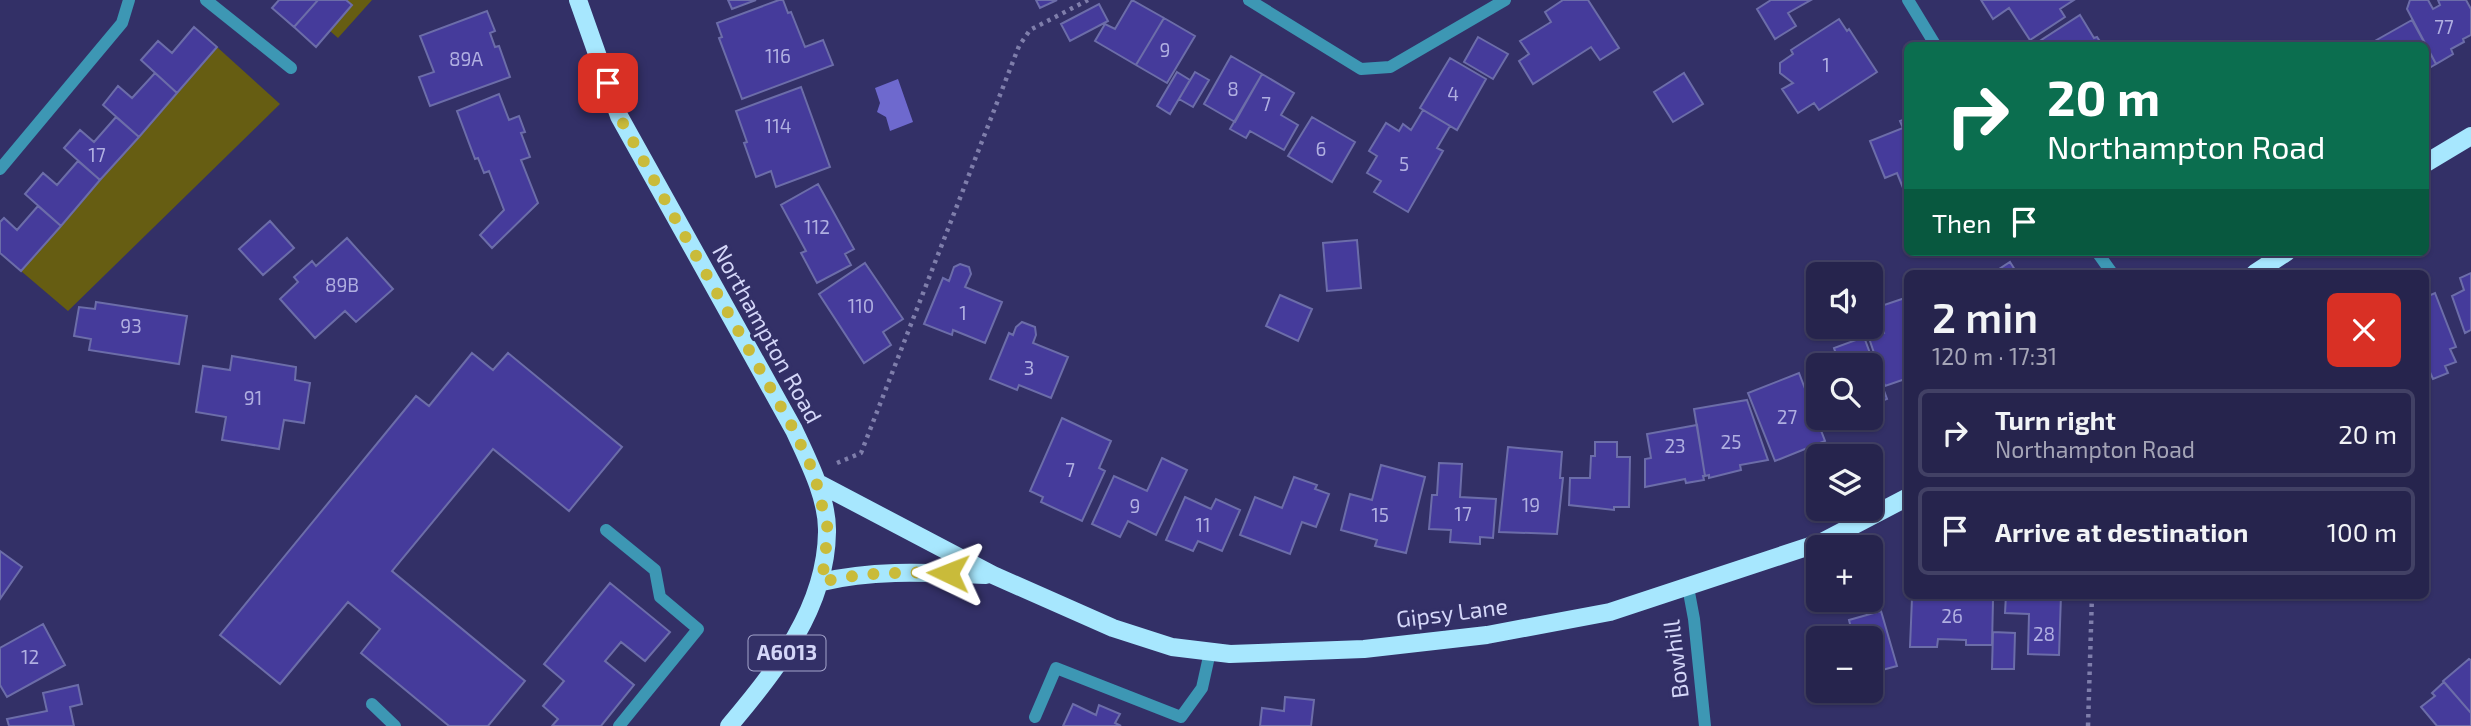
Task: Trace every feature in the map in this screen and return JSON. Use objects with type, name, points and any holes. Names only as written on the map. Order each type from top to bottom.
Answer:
[{"type":"main road","name":"Northampton Road","points":[[578,0],[619,116],[794,430],[816,478],[828,530],[822,582],[791,647],[729,726]]},
{"type":"main road","points":[[2429,161],[2471,136]]},
{"type":"main road","points":[[2260,270],[2281,256]]},
{"type":"main road","name":"Gipsy Lane","points":[[816,478],[993,575],[1113,628],[1172,647],[1230,654],[1364,649],[1487,635],[1610,612],[1822,542],[1904,499]]},
{"type":"main road","name":"Gipsy Lane","points":[[822,582],[850,575],[902,572],[993,575]]},
{"type":"street","points":[[0,169],[122,23],[129,0]]},
{"type":"street","points":[[206,0],[291,68]]},
{"type":"street","points":[[1249,0],[1361,69],[1390,68],[1505,0]]},
{"type":"street","points":[[1908,0],[1934,42]]},
{"type":"street","points":[[606,530],[655,570],[660,597],[698,629],[619,726]]},
{"type":"street","name":"Bowhill","points":[[1688,587],[1705,726]]},
{"type":"street","points":[[1035,717],[1056,668],[1181,717],[1202,688],[1210,652]]},
{"type":"street","points":[[372,704],[395,726]]},
{"type":"path","points":[[816,478],[861,453],[1019,46],[1030,30],[1088,0]]},
{"type":"path","points":[[2088,726],[2092,599]]},
{"type":"shaded area","points":[[346,0],[372,0],[338,38],[330,31]]},
{"type":"shaded area","points":[[217,47],[280,104],[68,311],[21,271]]},
{"type":"shaded area","points":[[898,79],[913,122],[890,131],[886,117],[877,112],[880,103],[875,88]]},
{"type":"building","points":[[279,0],[318,0],[294,27],[272,8]]},
{"type":"building","points":[[318,0],[346,0],[352,5],[316,47],[294,27]]},
{"type":"building","points":[[728,0],[756,0],[732,9]]},
{"type":"building","points":[[783,0],[788,13],[791,12],[805,47],[823,40],[833,65],[742,99],[719,38],[722,37],[717,23]]},
{"type":"building","points":[[1036,0],[1057,0],[1040,8]]},
{"type":"building","points":[[1132,0],[1164,18],[1136,65],[1095,41],[1105,24],[1115,29]]},
{"type":"building","points":[[1563,0],[1588,0],[1619,48],[1600,60],[1591,47],[1533,84],[1519,61],[1529,54],[1520,41],[1551,22],[1545,12]]},
{"type":"building","points":[[1771,0],[1811,0],[1788,13],[1796,26],[1775,39],[1757,9]]},
{"type":"building","points":[[1981,0],[2074,0],[2060,9],[2065,17],[2030,40],[2009,8],[1993,19]]},
{"type":"building","points":[[2410,0],[2428,0],[2433,9],[2440,5],[2438,0],[2466,0],[2471,9],[2471,35],[2451,49],[2453,54],[2436,64],[2429,51],[2429,42],[2424,42],[2407,9]]},
{"type":"building","points":[[1099,4],[1108,21],[1070,41],[1061,24]]},
{"type":"building","points":[[487,11],[495,31],[490,33],[495,47],[499,46],[510,77],[430,106],[419,77],[434,72],[420,36]]},
{"type":"building","points":[[2080,15],[2094,38],[2097,37],[2100,42],[2038,42]]},
{"type":"building","points":[[1164,18],[1195,36],[1167,83],[1136,65]]},
{"type":"building","points":[[1839,19],[1847,31],[1849,29],[1877,72],[1819,110],[1814,103],[1798,113],[1782,89],[1793,83],[1780,73],[1780,63],[1793,54],[1791,50]]},
{"type":"building","points":[[2412,20],[2424,42],[2373,42]]},
{"type":"building","points":[[194,27],[217,47],[177,93],[141,60],[158,41],[172,53]]},
{"type":"building","points":[[1478,37],[1508,54],[1493,79],[1464,62]]},
{"type":"building","points":[[2429,51],[2436,64],[2429,68]]},
{"type":"building","points":[[1231,56],[1262,74],[1235,122],[1204,104]]},
{"type":"building","points":[[1450,58],[1486,79],[1457,130],[1420,108]]},
{"type":"building","points":[[1177,72],[1190,80],[1170,114],[1157,106]]},
{"type":"building","points":[[1195,72],[1209,80],[1193,107],[1179,99]]},
{"type":"building","points":[[155,73],[177,93],[139,137],[103,105],[118,86],[132,98]]},
{"type":"building","points":[[1684,73],[1703,104],[1673,122],[1654,92]]},
{"type":"building","points":[[1262,74],[1294,93],[1281,115],[1298,125],[1284,150],[1250,131],[1246,138],[1230,129]]},
{"type":"building","points":[[801,87],[830,167],[776,187],[771,171],[756,177],[736,111]]},
{"type":"building","points":[[499,94],[509,120],[519,116],[525,132],[521,133],[530,157],[521,160],[538,203],[492,248],[480,235],[504,210],[489,171],[484,173],[478,158],[475,159],[457,111]]},
{"type":"building","points":[[1423,110],[1450,126],[1437,148],[1443,151],[1408,212],[1374,192],[1381,181],[1367,173],[1377,156],[1369,151],[1386,123],[1399,131],[1403,124],[1411,130]]},
{"type":"building","points":[[116,117],[139,137],[100,180],[64,148],[80,130],[94,142]]},
{"type":"building","points":[[1312,117],[1355,142],[1332,182],[1288,156]]},
{"type":"building","points":[[1904,120],[1904,190],[1897,173],[1885,178],[1870,141],[1903,128],[1900,121]]},
{"type":"building","points":[[78,161],[100,180],[61,226],[25,194],[43,173],[57,185]]},
{"type":"building","points":[[818,184],[854,249],[845,254],[851,265],[817,283],[801,253],[806,251],[781,205]]},
{"type":"building","points":[[38,206],[61,226],[21,271],[0,253],[0,222],[4,218],[17,230]]},
{"type":"building","points":[[270,221],[294,248],[263,275],[239,249]]},
{"type":"building","points":[[347,238],[393,289],[356,322],[345,311],[315,338],[280,299],[298,282],[294,277],[312,261],[316,266]]},
{"type":"building","points":[[1357,240],[1361,288],[1327,291],[1323,243]]},
{"type":"building","points":[[2010,262],[2015,270],[1998,270]]},
{"type":"building","points":[[865,263],[903,319],[883,332],[891,345],[864,363],[819,294]]},
{"type":"building","points":[[960,264],[969,267],[971,274],[965,287],[1002,302],[985,343],[953,330],[952,335],[924,324],[943,278],[949,281],[954,267]]},
{"type":"building","points":[[2471,273],[2471,330],[2465,333],[2452,296],[2464,290],[2460,278]]},
{"type":"building","points":[[2435,293],[2456,347],[2450,349],[2456,362],[2445,366],[2448,373],[2433,379],[2429,372],[2429,296]]},
{"type":"building","points":[[1280,295],[1312,309],[1298,341],[1266,326]]},
{"type":"building","points":[[1904,298],[1904,379],[1885,386],[1883,353],[1874,353],[1869,339],[1883,339],[1883,305]]},
{"type":"building","points":[[96,302],[187,316],[179,364],[89,350],[91,339],[74,336],[79,307],[95,309]]},
{"type":"building","points":[[1022,322],[1035,327],[1033,343],[1068,357],[1051,398],[1019,385],[1017,390],[990,379],[1009,333],[1013,335]]},
{"type":"building","points":[[1865,339],[1870,353],[1836,353],[1834,348]]},
{"type":"building","points":[[472,353],[493,370],[508,353],[622,447],[569,511],[493,449],[392,571],[525,681],[488,726],[449,726],[361,653],[380,629],[348,602],[280,684],[220,635],[416,396],[429,406]]},
{"type":"building","points":[[232,356],[296,367],[295,380],[310,383],[304,423],[284,420],[279,449],[222,440],[226,417],[196,412],[203,366],[230,370]]},
{"type":"building","points":[[1799,373],[1806,391],[1806,430],[1821,430],[1825,441],[1806,444],[1806,449],[1775,461],[1748,393]]},
{"type":"building","points":[[1747,400],[1768,460],[1740,465],[1741,470],[1709,478],[1709,475],[1705,476],[1694,409]]},
{"type":"building","points":[[1062,418],[1111,441],[1099,468],[1105,471],[1082,521],[1041,502],[1043,497],[1030,491]]},
{"type":"building","points":[[1697,425],[1704,480],[1686,483],[1685,479],[1645,487],[1645,459],[1651,458],[1647,434]]},
{"type":"building","points":[[1595,442],[1617,442],[1617,457],[1630,457],[1629,507],[1614,507],[1614,510],[1569,505],[1570,478],[1590,478]]},
{"type":"building","points":[[1508,447],[1562,452],[1560,478],[1563,478],[1557,534],[1499,532]]},
{"type":"building","points":[[1162,458],[1187,470],[1156,535],[1128,521],[1120,537],[1092,524],[1114,476],[1147,491]]},
{"type":"building","points":[[1439,463],[1462,464],[1460,497],[1496,499],[1493,538],[1480,537],[1480,544],[1450,542],[1451,530],[1429,529],[1432,495],[1437,495]]},
{"type":"building","points":[[1381,465],[1425,477],[1406,553],[1375,546],[1377,540],[1341,530],[1350,494],[1372,500]]},
{"type":"building","points":[[1294,477],[1317,485],[1315,489],[1329,494],[1316,527],[1302,522],[1290,554],[1240,535],[1255,497],[1282,508]]},
{"type":"building","points":[[1185,497],[1211,509],[1216,499],[1240,510],[1222,551],[1198,541],[1193,551],[1166,540]]},
{"type":"building","points":[[0,551],[22,567],[0,599]]},
{"type":"building","points":[[610,583],[670,632],[645,661],[621,642],[605,661],[634,685],[601,726],[552,726],[558,719],[543,706],[564,681],[544,664]]},
{"type":"building","points":[[1912,599],[1993,600],[1992,645],[1966,645],[1966,640],[1938,639],[1937,647],[1910,647]]},
{"type":"building","points":[[2006,599],[2061,599],[2059,655],[2028,654],[2029,614],[2005,613]]},
{"type":"building","points":[[1881,612],[1897,666],[1883,670],[1883,626],[1850,626],[1849,620]]},
{"type":"building","points":[[43,624],[65,665],[7,697],[0,685],[0,648]]},
{"type":"building","points":[[1993,632],[2015,633],[2014,669],[1992,669]]},
{"type":"building","points":[[2471,660],[2471,713],[2443,681]]},
{"type":"building","points":[[2444,682],[2471,713],[2471,726],[2437,726],[2421,707],[2435,696],[2432,693]]},
{"type":"building","points":[[78,685],[82,704],[70,707],[74,726],[9,726],[7,719],[47,711],[43,693]]},
{"type":"building","points":[[1285,697],[1314,700],[1311,726],[1260,726],[1262,708],[1284,711]]},
{"type":"building","points":[[1073,704],[1096,715],[1099,705],[1120,714],[1115,723],[1121,726],[1063,726]]},
{"type":"route","points":[[608,83],[619,116],[794,430],[814,473],[828,530],[822,582],[850,575],[948,573]]}]
